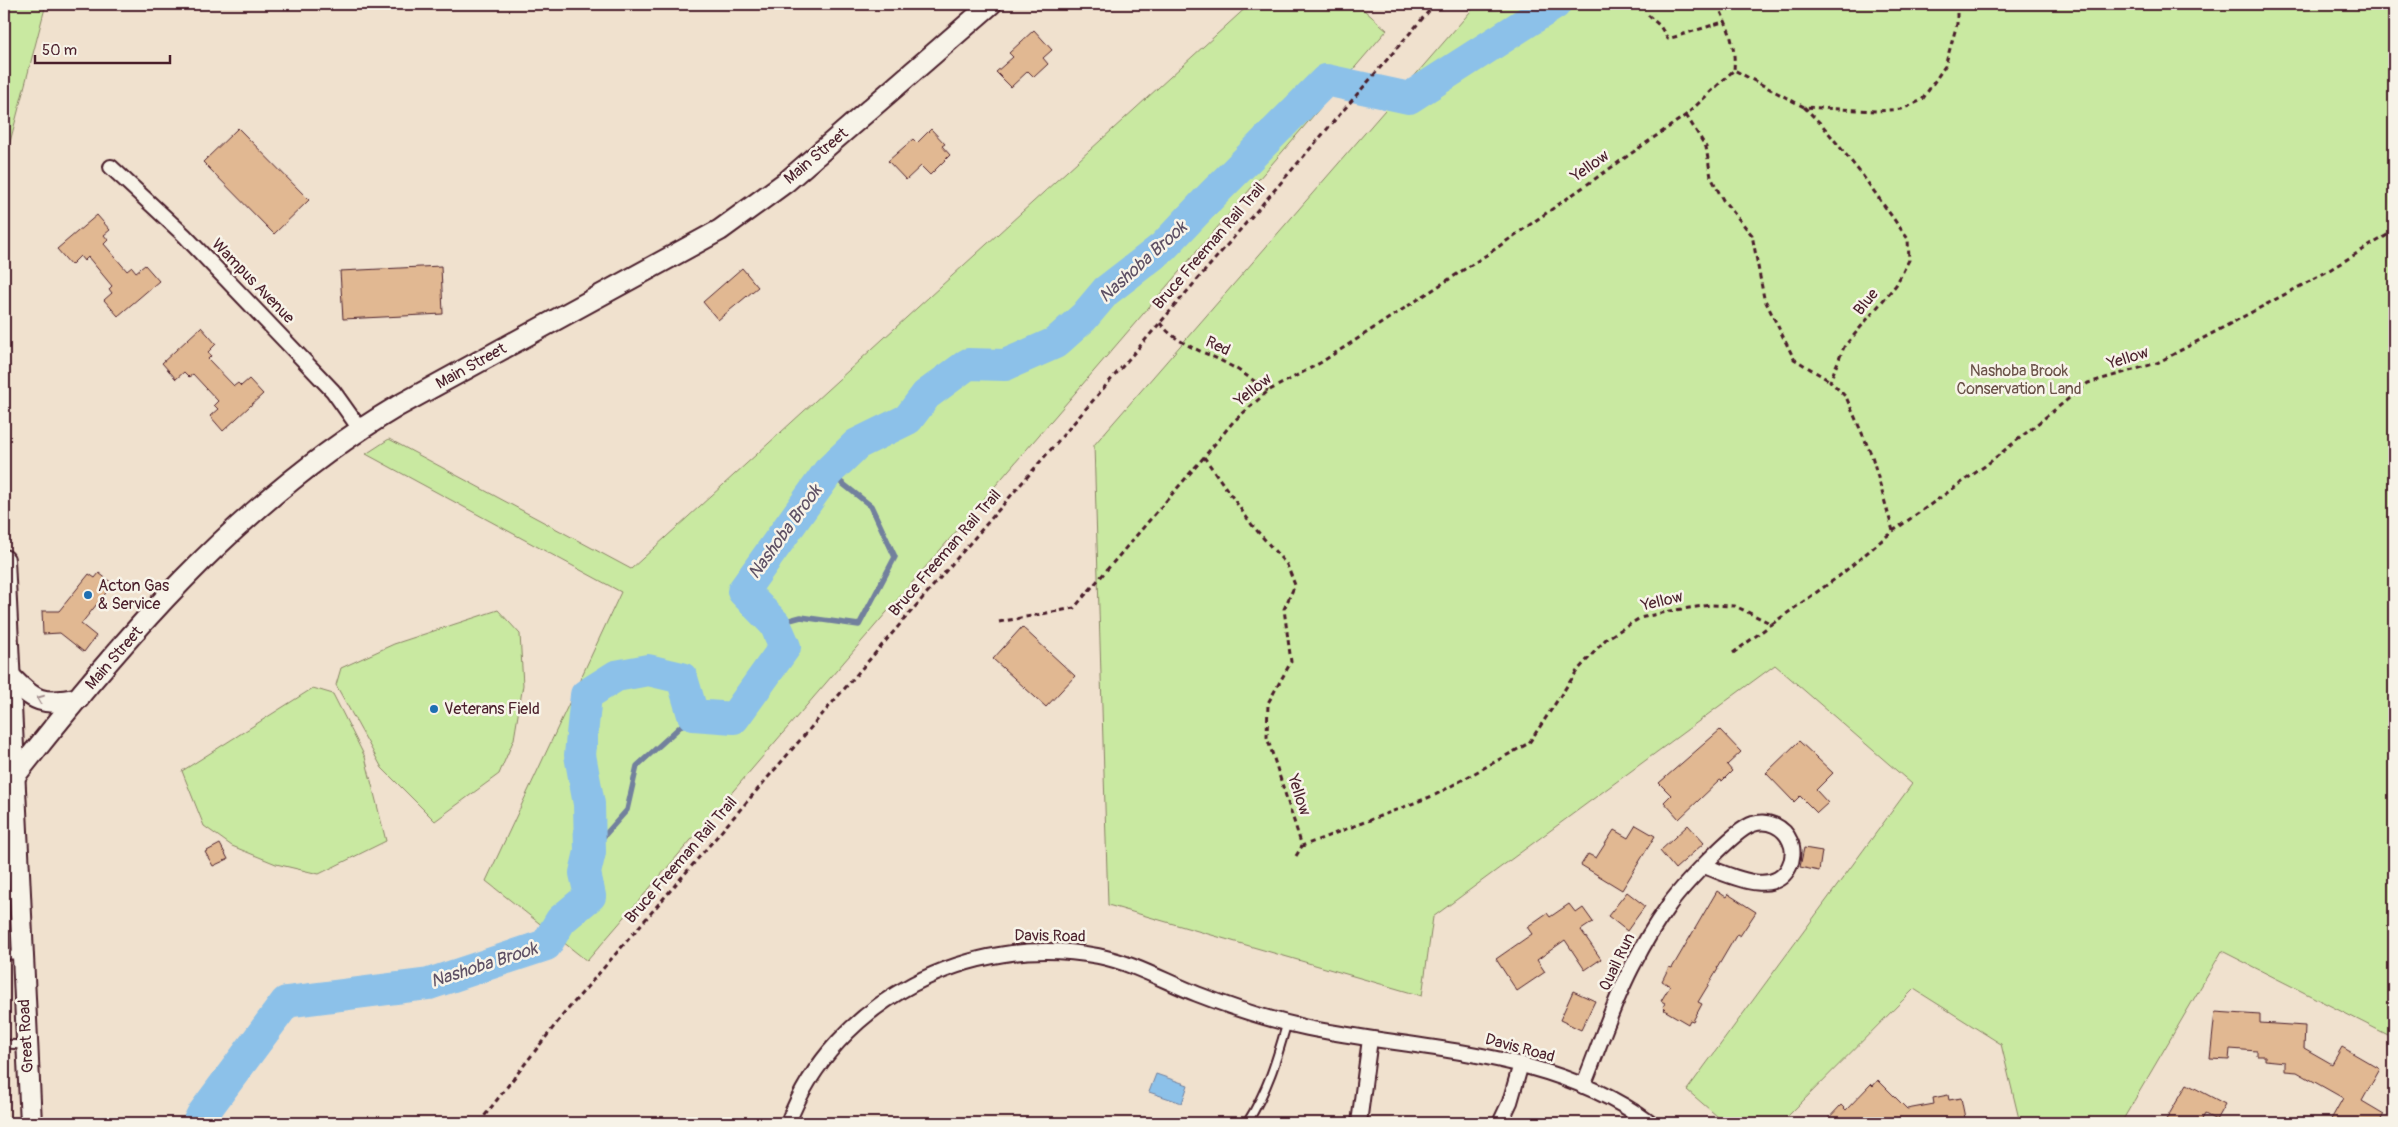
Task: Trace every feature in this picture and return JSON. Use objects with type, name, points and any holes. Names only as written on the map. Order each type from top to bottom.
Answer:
[{"type":"main road","name":"Main Street","points":[[9,784],[79,698],[176,586],[278,489],[360,429],[720,230],[786,182],[991,4]]},
{"type":"main road","name":"Great Road","points":[[4,560],[9,675],[9,784],[21,935],[13,955],[27,1045],[30,1123]]},
{"type":"main road","points":[[9,675],[24,691],[44,702],[61,702],[79,698]]},
{"type":"main road","points":[[4,909],[21,935]]},
{"type":"street","name":"Wampus Avenue","points":[[111,167],[184,235],[326,384],[360,429]]},
{"type":"street","name":"Quail Run","points":[[1583,1086],[1633,964],[1667,908],[1688,881],[1741,830],[1753,824],[1774,824],[1785,832],[1792,844],[1792,858],[1787,871],[1770,882],[1756,883],[1704,866]]},
{"type":"street","name":"Davis Road","points":[[788,1123],[803,1091],[820,1065],[840,1040],[862,1018],[887,999],[936,972],[973,959],[1035,950],[1067,951],[1129,964],[1196,994],[1287,1023],[1370,1039],[1465,1052],[1521,1064],[1583,1086],[1639,1115],[1650,1123]]},
{"type":"street","points":[[1359,1123],[1370,1039]]},
{"type":"street","points":[[1500,1123],[1510,1102],[1521,1064]]},
{"type":"lane","points":[[1246,1123],[1261,1100],[1272,1077],[1287,1023]]},
{"type":"lane","points":[[4,1044],[27,1045]]},
{"type":"path","name":"Bruce Freeman Rail Trail","points":[[479,1123],[563,1014],[1435,4]]},
{"type":"path","points":[[1717,4],[1729,28],[1735,59],[1734,70],[1804,107],[1877,111],[1902,109],[1922,100],[1945,66],[1958,24],[1957,4]]},
{"type":"path","points":[[1648,15],[1660,26],[1668,40],[1726,21]]},
{"type":"path","name":"Yellow","points":[[1734,70],[1686,114],[1488,254],[1320,363],[1268,391],[1233,422],[1204,457],[1252,525],[1287,565],[1295,585],[1284,609],[1291,662],[1268,703],[1267,737],[1302,846],[1435,795],[1530,744],[1577,670],[1606,639],[1640,618],[1710,605],[1735,606],[1772,624],[1838,577],[1893,531],[1985,466],[2088,383],[2157,363],[2321,275],[2394,231]]},
{"type":"path","name":"Blue","points":[[1804,107],[1823,126],[1863,176],[1908,238],[1909,260],[1896,285],[1844,348],[1830,381]]},
{"type":"path","points":[[1686,114],[1706,147],[1711,178],[1723,200],[1752,235],[1764,298],[1794,359],[1830,381],[1846,397],[1872,456],[1893,531]]},
{"type":"path","name":"Red","points":[[1160,324],[1182,343],[1229,365],[1268,391]]},
{"type":"path","points":[[999,622],[1074,608],[1204,457]]},
{"type":"path","points":[[1733,653],[1772,624]]},
{"type":"path","points":[[1296,856],[1302,846]]},
{"type":"green space","points":[[4,4],[46,4],[4,165]]},
{"type":"green space","points":[[1250,4],[1357,4],[1387,30],[587,961],[486,881],[621,592],[366,454],[389,439],[631,569]]},
{"type":"green space","name":"Nashoba Brook Conservation Land","points":[[1477,4],[2394,4],[2394,1038],[2222,951],[2121,1123],[2020,1123],[2001,1044],[1914,989],[1781,1123],[1725,1123],[1687,1090],[1912,784],[1775,665],[1433,917],[1422,996],[1108,905],[1094,445]]},
{"type":"green space","name":"Veterans Field","points":[[498,610],[520,634],[523,685],[514,739],[499,774],[435,821],[382,768],[336,685],[341,668],[394,644]]},
{"type":"green space","points":[[313,688],[333,694],[365,757],[386,841],[319,874],[276,864],[232,846],[204,826],[182,771]]},
{"type":"water","points":[[1156,1074],[1188,1085],[1182,1103],[1149,1092]]},
{"type":"building","points":[[1034,30],[1052,50],[1043,58],[1048,64],[1034,77],[1028,71],[1011,87],[996,72],[1013,57],[1009,53]]},
{"type":"building","points":[[238,128],[309,200],[274,234],[203,162]]},
{"type":"building","points":[[931,129],[945,144],[942,146],[950,155],[930,175],[921,166],[906,180],[888,161],[913,139],[917,143]]},
{"type":"building","points":[[97,215],[110,230],[104,235],[108,240],[104,244],[127,271],[132,267],[136,272],[145,265],[159,281],[118,316],[104,300],[112,293],[109,289],[112,286],[88,257],[84,261],[80,256],[71,265],[57,249]]},
{"type":"building","points":[[441,266],[443,314],[343,319],[340,271]]},
{"type":"building","points":[[742,268],[758,287],[718,320],[703,302]]},
{"type":"building","points":[[201,327],[216,344],[208,352],[211,356],[208,359],[234,386],[238,383],[241,386],[249,379],[263,394],[223,431],[210,416],[218,409],[214,405],[218,401],[193,374],[189,377],[184,372],[176,379],[162,363]]},
{"type":"building","points":[[99,573],[113,584],[81,624],[96,636],[84,652],[60,633],[43,634],[42,611],[59,611],[89,574],[95,578]]},
{"type":"building","points":[[1022,627],[1075,676],[1046,707],[993,659]]},
{"type":"building","points":[[1720,730],[1741,752],[1727,765],[1732,771],[1679,819],[1664,802],[1671,795],[1659,783]]},
{"type":"building","points":[[1799,741],[1833,773],[1816,790],[1828,803],[1817,813],[1800,796],[1794,802],[1766,773]]},
{"type":"building","points":[[1636,825],[1655,836],[1622,890],[1581,865],[1588,854],[1596,858],[1614,830],[1628,838]]},
{"type":"building","points":[[1688,825],[1704,843],[1675,869],[1660,851]]},
{"type":"building","points":[[220,844],[228,859],[213,866],[205,852]]},
{"type":"building","points":[[1804,848],[1822,851],[1819,871],[1800,867]]},
{"type":"building","points":[[1717,891],[1726,897],[1728,894],[1756,912],[1740,936],[1737,934],[1698,1002],[1702,1004],[1693,1021],[1690,1020],[1688,1024],[1664,1010],[1665,1003],[1661,1001],[1670,986],[1662,981],[1669,967],[1672,968]]},
{"type":"building","points":[[1627,892],[1645,906],[1627,931],[1608,916]]},
{"type":"building","points":[[1569,904],[1576,913],[1583,908],[1593,922],[1581,930],[1601,959],[1585,970],[1565,940],[1537,960],[1545,972],[1517,991],[1496,959],[1532,934],[1527,927],[1547,913],[1550,917]]},
{"type":"building","points":[[1573,991],[1595,1001],[1581,1030],[1560,1020]]},
{"type":"building","points":[[2215,1012],[2260,1015],[2260,1023],[2305,1026],[2304,1048],[2332,1064],[2342,1047],[2380,1069],[2362,1101],[2384,1114],[2379,1123],[2329,1123],[2343,1098],[2297,1072],[2285,1071],[2285,1062],[2265,1060],[2265,1056],[2257,1056],[2257,1051],[2230,1049],[2229,1060],[2210,1059]]},
{"type":"building","points":[[1878,1080],[1907,1109],[1934,1104],[1933,1098],[1948,1095],[1949,1100],[1961,1098],[1966,1123],[1824,1123],[1841,1105],[1846,1110],[1871,1084],[1873,1086]]},
{"type":"building","points":[[2187,1084],[2225,1104],[2216,1120],[2205,1114],[2200,1123],[2164,1123]]},
{"type":"waterway","name":"Nashoba Brook","points":[[198,1123],[286,1002],[429,984],[546,945],[561,920],[590,896],[585,873],[590,852],[589,804],[580,755],[586,695],[616,676],[648,670],[682,678],[693,715],[734,718],[785,647],[775,624],[743,591],[828,472],[857,444],[908,419],[926,395],[968,364],[1005,365],[1055,343],[1084,317],[1106,291],[1163,247],[1326,80],[1409,98],[1555,4]]},
{"type":"waterway","points":[[775,624],[801,617],[859,625],[895,557],[871,506],[828,472]]},
{"type":"waterway","points":[[590,852],[627,810],[637,766],[693,715]]},
{"type":"place","name":"Acton Gas & Service","points":[[88,595]]},
{"type":"place","name":"Veterans Field","points":[[434,709]]}]
